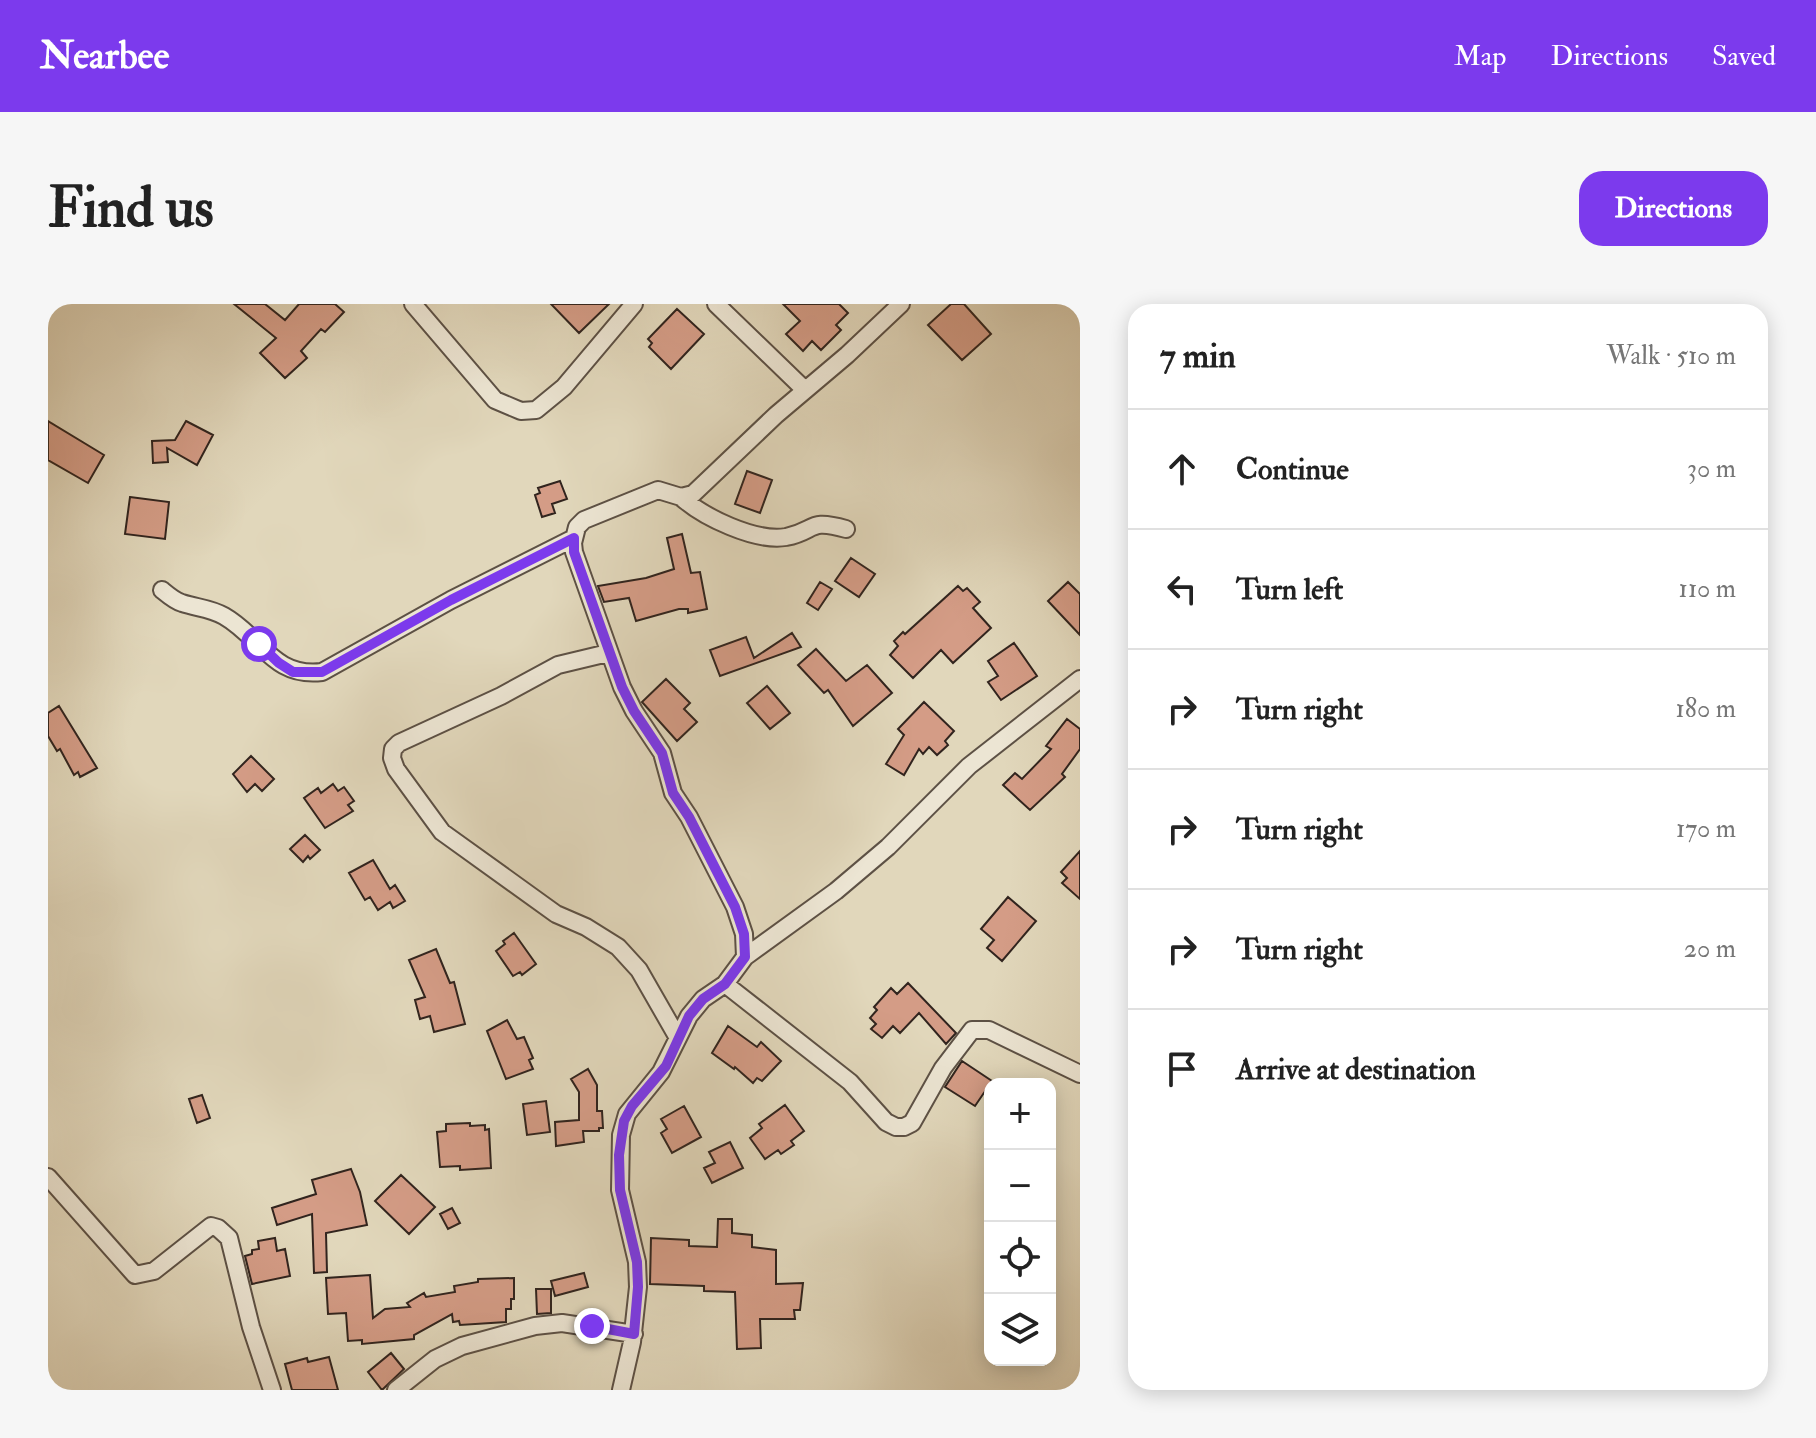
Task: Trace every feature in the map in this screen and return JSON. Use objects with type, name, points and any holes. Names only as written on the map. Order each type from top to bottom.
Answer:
[{"type":"street","points":[[413,304],[495,400],[521,411],[536,410],[564,387],[634,304]]},
{"type":"street","points":[[716,304],[805,390]]},
{"type":"street","points":[[681,497],[693,494],[901,304]]},
{"type":"street","points":[[745,957],[744,934],[735,907],[689,817],[673,793],[662,753],[634,711],[608,653],[574,552],[574,538],[577,527],[584,520],[658,490],[681,497],[696,511],[768,537],[783,538],[814,524],[846,529]]},
{"type":"street","points":[[162,590],[179,603],[211,609],[227,617],[279,663],[293,672],[309,674],[322,672],[451,600],[574,538]]},
{"type":"street","points":[[608,653],[558,665],[501,696],[399,743],[393,749],[392,758],[396,769],[442,832],[556,914],[586,927],[618,947],[639,970],[678,1038]]},
{"type":"street","points":[[621,1390],[634,1334],[637,1274],[632,1236],[620,1190],[621,1135],[627,1114],[666,1066],[689,1016],[703,999],[725,984],[745,957],[836,891],[888,847],[969,766],[1078,684]]},
{"type":"street","points":[[725,984],[850,1082],[886,1122],[896,1127],[912,1123],[943,1068],[972,1030],[989,1030],[1080,1074]]},
{"type":"street","points":[[48,1177],[135,1275],[154,1271],[211,1226],[224,1232],[229,1238],[251,1327],[272,1390]]},
{"type":"street","points":[[396,1390],[435,1359],[462,1346],[535,1326],[562,1323],[634,1334]]},
{"type":"building","points":[[234,304],[265,304],[285,320],[299,304],[335,304],[344,312],[325,332],[321,329],[301,351],[307,358],[285,378],[260,353],[276,338]]},
{"type":"building","points":[[551,304],[609,304],[579,333]]},
{"type":"building","points":[[783,304],[839,304],[848,313],[836,325],[841,330],[821,350],[812,341],[803,351],[786,334],[800,321]]},
{"type":"building","points":[[951,304],[964,304],[991,334],[962,360],[928,325]]},
{"type":"building","points":[[677,309],[704,334],[671,369],[649,347],[652,343],[648,339]]},
{"type":"building","points":[[48,421],[104,455],[88,483],[48,460]]},
{"type":"building","points":[[186,421],[213,435],[197,465],[167,448],[168,462],[153,463],[152,441],[175,440]]},
{"type":"building","points":[[747,471],[772,480],[760,513],[735,504]]},
{"type":"building","points":[[560,481],[567,499],[552,504],[555,513],[542,517],[535,495],[540,493],[538,488]]},
{"type":"building","points":[[130,497],[169,502],[165,539],[125,534]]},
{"type":"building","points":[[682,534],[691,573],[700,572],[707,609],[688,613],[688,609],[679,609],[636,621],[629,598],[604,602],[598,586],[646,578],[674,569],[667,538]]},
{"type":"building","points":[[851,558],[875,574],[859,597],[835,581]]},
{"type":"building","points":[[820,582],[832,589],[818,610],[807,603]]},
{"type":"building","points":[[1068,582],[1080,594],[1080,635],[1048,601]]},
{"type":"building","points":[[958,586],[963,591],[967,588],[980,602],[973,608],[991,628],[953,663],[941,650],[913,678],[890,655],[898,646],[894,641]]},
{"type":"building","points":[[792,633],[801,647],[720,676],[710,650],[746,637],[754,658]]},
{"type":"building","points":[[1014,643],[1037,676],[1001,700],[988,682],[998,676],[988,661]]},
{"type":"building","points":[[816,649],[846,681],[867,665],[892,693],[853,726],[828,690],[824,693],[798,665]]},
{"type":"building","points":[[666,679],[690,703],[684,709],[697,722],[677,741],[642,702]]},
{"type":"building","points":[[767,686],[790,713],[770,729],[747,703]]},
{"type":"building","points":[[924,702],[954,731],[945,741],[948,745],[937,755],[929,747],[923,754],[919,749],[904,775],[886,764],[904,735],[898,729]]},
{"type":"building","points":[[59,706],[97,768],[80,777],[78,772],[74,775],[60,749],[57,751],[48,736],[48,713]]},
{"type":"building","points":[[1067,719],[1080,729],[1080,749],[1062,774],[1065,777],[1030,810],[1003,785],[1015,773],[1022,779],[1051,749],[1046,746]]},
{"type":"building","points":[[251,756],[274,779],[262,791],[255,784],[247,792],[233,774]]},
{"type":"building","points":[[333,784],[338,791],[344,787],[354,801],[348,805],[353,811],[325,828],[304,798],[318,788],[321,793]]},
{"type":"building","points":[[305,835],[320,850],[303,862],[290,849]]},
{"type":"building","points":[[1080,851],[1080,899],[1062,883],[1067,878],[1061,872]]},
{"type":"building","points":[[373,860],[390,889],[395,885],[405,901],[393,908],[390,902],[378,910],[370,897],[365,900],[349,873]]},
{"type":"building","points":[[1008,897],[1036,921],[1002,961],[987,948],[994,940],[981,929]]},
{"type":"building","points":[[514,933],[536,964],[522,975],[520,972],[513,976],[496,951]]},
{"type":"building","points":[[436,949],[450,983],[454,982],[465,1024],[434,1032],[430,1016],[420,1019],[415,1000],[425,997],[409,960]]},
{"type":"building","points":[[908,983],[956,1033],[946,1044],[919,1013],[900,1033],[893,1026],[882,1038],[871,1029],[876,1024],[870,1018],[877,1010],[874,1007],[891,988],[897,994]]},
{"type":"building","points":[[507,1020],[517,1039],[524,1037],[533,1058],[529,1060],[533,1069],[506,1079],[487,1031]]},
{"type":"building","points":[[728,1026],[757,1047],[761,1042],[781,1061],[762,1081],[757,1078],[753,1083],[712,1053]]},
{"type":"building","points":[[962,1061],[988,1078],[984,1078],[984,1093],[975,1106],[945,1087]]},
{"type":"building","points":[[588,1069],[597,1085],[597,1111],[602,1111],[603,1128],[583,1131],[584,1142],[556,1146],[555,1122],[579,1120],[579,1092],[571,1079]]},
{"type":"building","points":[[202,1095],[210,1118],[197,1123],[189,1099]]},
{"type":"building","points":[[546,1101],[550,1132],[527,1135],[523,1104]]},
{"type":"building","points":[[785,1105],[804,1131],[791,1141],[794,1145],[781,1154],[778,1150],[765,1159],[750,1138],[762,1128],[759,1124]]},
{"type":"building","points":[[684,1106],[701,1137],[672,1153],[661,1133],[667,1129],[661,1119]]},
{"type":"building","points":[[470,1123],[470,1126],[485,1125],[485,1130],[489,1129],[491,1168],[460,1170],[460,1166],[440,1167],[437,1132],[446,1131],[446,1124]]},
{"type":"building","points":[[730,1142],[743,1168],[712,1183],[704,1168],[715,1163],[709,1152]]},
{"type":"building","points":[[351,1169],[367,1225],[326,1233],[327,1272],[314,1273],[312,1214],[277,1225],[272,1208],[316,1194],[312,1180]]},
{"type":"building","points":[[401,1175],[435,1207],[409,1234],[375,1201]]},
{"type":"building","points":[[452,1208],[460,1223],[448,1229],[440,1214]]},
{"type":"building","points":[[718,1219],[732,1219],[732,1233],[752,1235],[752,1247],[776,1250],[776,1284],[803,1283],[800,1310],[794,1310],[795,1319],[760,1319],[761,1348],[737,1349],[735,1292],[704,1291],[704,1286],[650,1284],[651,1238],[689,1240],[689,1246],[717,1247]]},
{"type":"building","points":[[275,1238],[277,1251],[285,1249],[290,1276],[252,1284],[245,1256],[259,1249],[258,1241]]},
{"type":"building","points":[[584,1273],[588,1287],[555,1296],[551,1281]]},
{"type":"building","points":[[370,1275],[373,1318],[385,1309],[410,1307],[407,1303],[424,1293],[426,1297],[455,1292],[454,1286],[478,1282],[478,1279],[514,1278],[514,1299],[511,1299],[511,1309],[506,1309],[506,1322],[460,1325],[459,1321],[453,1322],[452,1314],[414,1335],[414,1339],[362,1344],[362,1340],[348,1341],[346,1313],[328,1314],[326,1278]]},
{"type":"building","points":[[536,1289],[551,1289],[551,1313],[537,1314]]},
{"type":"building","points":[[391,1353],[404,1369],[382,1390],[368,1372]]},
{"type":"building","points":[[329,1357],[338,1390],[292,1390],[285,1364],[307,1358],[308,1362]]},
{"type":"route","points":[[259,644],[293,672],[322,672],[451,600],[574,538],[574,552],[608,653],[634,711],[662,753],[673,793],[689,817],[735,907],[744,934],[745,957],[725,984],[703,999],[689,1016],[666,1066],[632,1106],[624,1121],[619,1155],[620,1190],[637,1262],[634,1334],[592,1326]]}]
